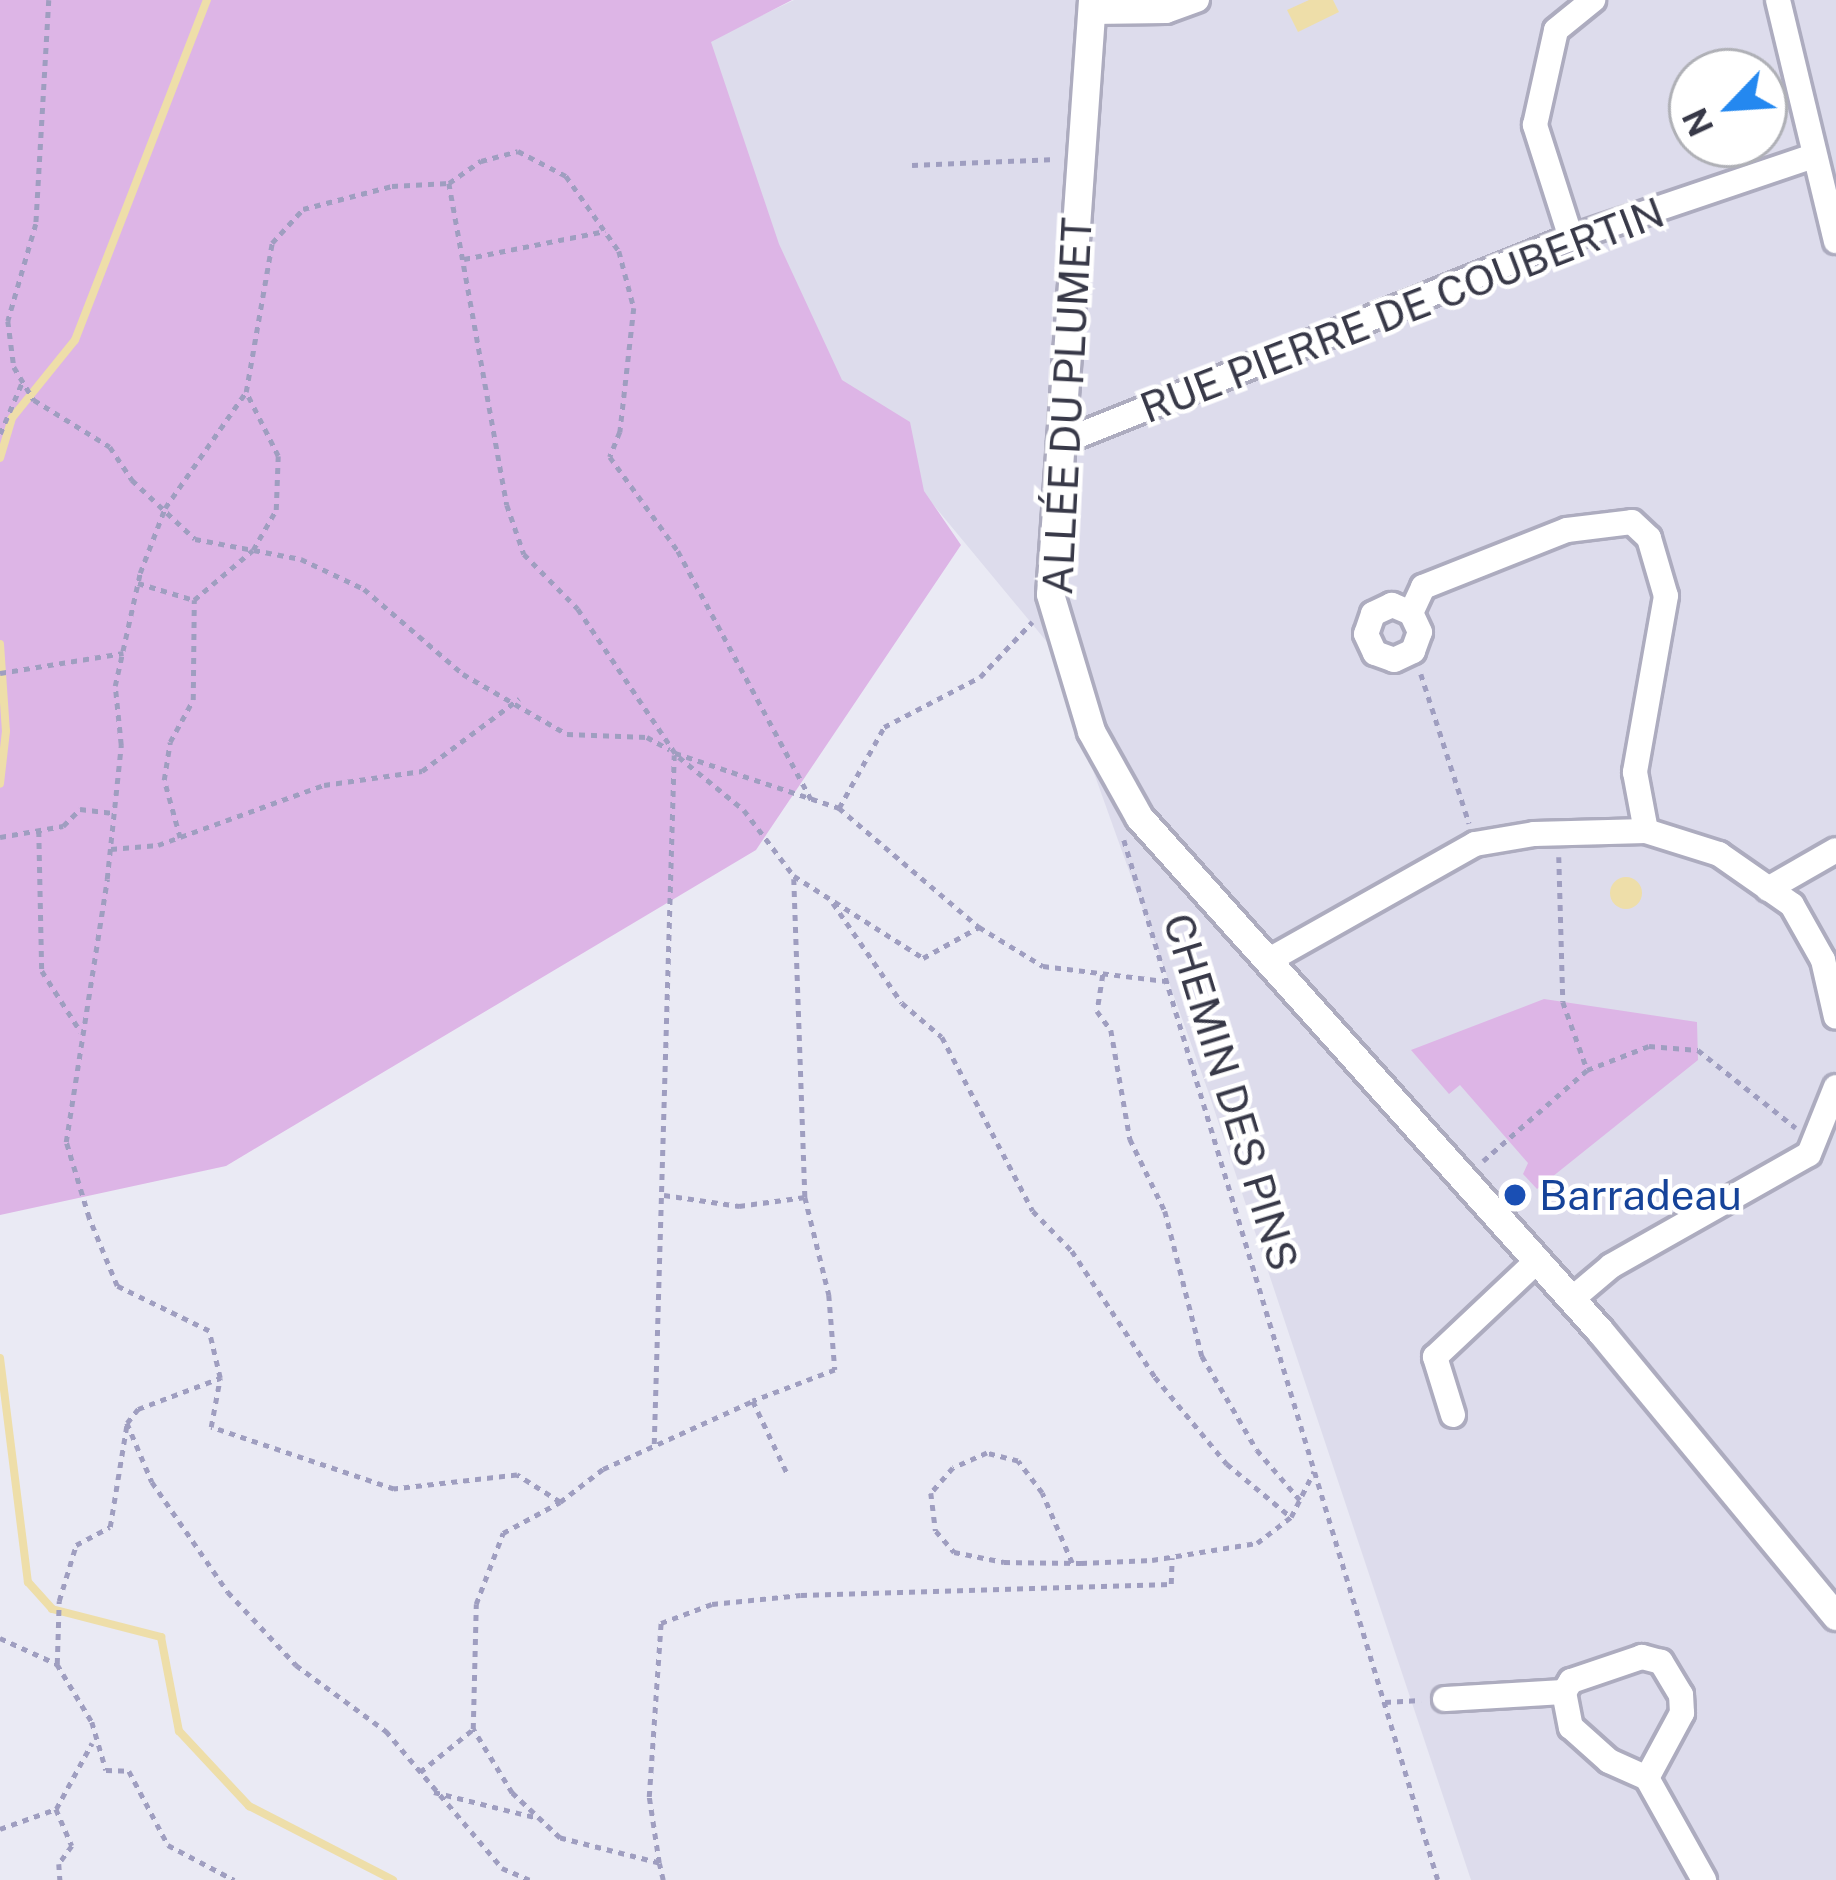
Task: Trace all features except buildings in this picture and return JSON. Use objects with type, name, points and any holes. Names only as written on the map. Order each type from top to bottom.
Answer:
[{"type":"street","points":[[1091,6],[1166,11],[1197,0]]},
{"type":"street","points":[[1571,238],[1535,125],[1556,30],[1593,0]]},
{"type":"street","points":[[1778,0],[1836,242]]},
{"type":"street","name":"ALLÉE DU PLUMET","points":[[1091,6],[1052,601],[1091,731],[1138,817],[1271,958],[1572,1299],[1836,1616]]},
{"type":"street","name":"RUE PIERRE DE COUBERTIN","points":[[1060,443],[1571,238],[1813,156]]},
{"type":"street","points":[[1412,613],[1392,605],[1373,614],[1366,634],[1375,653],[1394,660],[1413,652],[1420,632],[1412,613],[1423,586],[1567,530],[1632,522],[1649,538],[1666,596],[1635,772],[1646,831]]},
{"type":"street","points":[[1271,958],[1475,844],[1558,833],[1646,831],[1719,854],[1792,905],[1823,960],[1836,1017]]},
{"type":"street","points":[[1768,889],[1836,850]]},
{"type":"street","points":[[1572,1299],[1611,1267],[1809,1154],[1836,1087]]},
{"type":"street","points":[[1453,1415],[1435,1357],[1537,1261]]},
{"type":"street","points":[[1647,1778],[1682,1713],[1682,1695],[1661,1662],[1642,1658],[1571,1681],[1564,1692],[1571,1727],[1586,1744],[1647,1778],[1704,1880]]},
{"type":"street","points":[[1445,1699],[1564,1692]]},
{"type":"path","points":[[50,0],[38,203],[8,321],[10,340],[32,396],[110,447],[195,538],[301,559],[364,590],[464,674],[519,699],[568,734],[647,737],[675,753],[744,809],[794,876],[923,958],[979,927]]},
{"type":"path","points":[[560,1502],[517,1475],[394,1490],[311,1457],[263,1450],[211,1427],[220,1378],[209,1331],[117,1286],[89,1218],[66,1142],[111,849],[123,653],[138,583],[165,508],[245,392],[272,244],[303,209],[392,186],[449,183],[482,161],[518,151],[566,176],[605,230],[634,308],[620,432],[610,457],[678,551],[813,803]]},
{"type":"path","points":[[912,165],[1057,159]]},
{"type":"path","points":[[449,183],[507,505],[524,554],[578,609],[675,753],[654,1444]]},
{"type":"path","points":[[464,259],[605,230]]},
{"type":"path","points":[[0,345],[10,340]]},
{"type":"path","points":[[0,434],[23,380]]},
{"type":"path","points":[[180,838],[164,780],[170,742],[193,700],[194,600],[253,550],[276,510],[278,456],[245,392]]},
{"type":"path","points":[[138,583],[194,600]]},
{"type":"path","points":[[839,808],[884,727],[980,677],[1052,601]]},
{"type":"path","points":[[1413,652],[1475,844]]},
{"type":"path","points":[[0,673],[123,653]]},
{"type":"path","points":[[111,849],[180,838],[324,785],[422,771],[519,699]]},
{"type":"path","points":[[675,753],[839,808],[979,927],[1043,965],[1166,981]]},
{"type":"path","points":[[0,837],[64,826],[80,809],[114,814]]},
{"type":"path","name":"CHEMIN DES PINS","points":[[1118,822],[1438,1880]]},
{"type":"path","points":[[39,831],[34,895],[42,971],[82,1032]]},
{"type":"path","points":[[1558,833],[1563,1002],[1587,1070]]},
{"type":"path","points":[[659,1863],[560,1838],[512,1793],[473,1729],[476,1604],[503,1533],[654,1444],[836,1370],[829,1295],[805,1197],[794,876]]},
{"type":"path","points":[[832,900],[902,1003],[942,1036],[1033,1211],[1072,1251],[1155,1377],[1227,1464],[1291,1517]]},
{"type":"path","points":[[1103,975],[1096,1011],[1111,1030],[1130,1139],[1165,1211],[1202,1356],[1257,1450],[1300,1500]]},
{"type":"path","points":[[1464,1179],[1587,1070],[1649,1046],[1698,1050],[1814,1142]]},
{"type":"path","points":[[664,1196],[739,1206],[805,1197]]},
{"type":"path","points":[[220,1378],[138,1409],[127,1423],[110,1527],[76,1545],[59,1601],[57,1664],[92,1722],[92,1743],[106,1769],[129,1771],[168,1845],[217,1866],[234,1880]]},
{"type":"path","points":[[753,1401],[788,1475]]},
{"type":"path","points":[[127,1423],[152,1482],[228,1592],[296,1665],[386,1731],[502,1868],[530,1880]]},
{"type":"path","points":[[1072,1563],[1042,1493],[1018,1461],[987,1453],[953,1468],[931,1493],[936,1532],[954,1552],[1072,1563],[1172,1558],[1256,1543],[1291,1517],[1314,1471]]},
{"type":"path","points":[[663,1880],[649,1797],[661,1623],[712,1604],[801,1595],[1171,1585],[1172,1558]]},
{"type":"path","points":[[0,1638],[57,1664]]},
{"type":"path","points":[[1385,1702],[1445,1699]]},
{"type":"path","points":[[420,1772],[473,1729]]},
{"type":"path","points":[[0,1829],[56,1809],[92,1743]]},
{"type":"path","points":[[434,1792],[539,1819]]},
{"type":"path","points":[[56,1809],[72,1846],[59,1864],[60,1880]]},
{"type":"path","points":[[217,1866],[224,1880]]},
{"type":"shaded area","points":[[0,0],[792,0],[711,42],[779,244],[842,380],[910,422],[924,491],[961,545],[756,850],[226,1166],[0,1215]]},
{"type":"shaded area","points":[[794,0],[1836,0],[1836,1880],[1471,1880],[1208,1091],[1047,642],[835,386],[760,217],[708,41]]},
{"type":"shaded area","points":[[1309,0],[1333,0],[1339,12],[1298,32],[1287,10]]},
{"type":"shaded area","points":[[1626,877],[1637,882],[1642,893],[1637,904],[1626,909],[1615,904],[1610,893],[1615,882]]},
{"type":"shaded area","points":[[1544,999],[1697,1022],[1698,1060],[1537,1189],[1523,1174],[1528,1163],[1460,1085],[1449,1094],[1411,1050]]},
{"type":"waterway","points":[[0,458],[12,418],[75,340],[207,0]]},
{"type":"waterway","points":[[0,644],[6,731],[0,784]]},
{"type":"waterway","points":[[0,1358],[28,1582],[52,1609],[161,1637],[179,1731],[249,1806],[393,1880]]},
{"type":"place","name":"Barradeau","points":[[1515,1195]]}]
